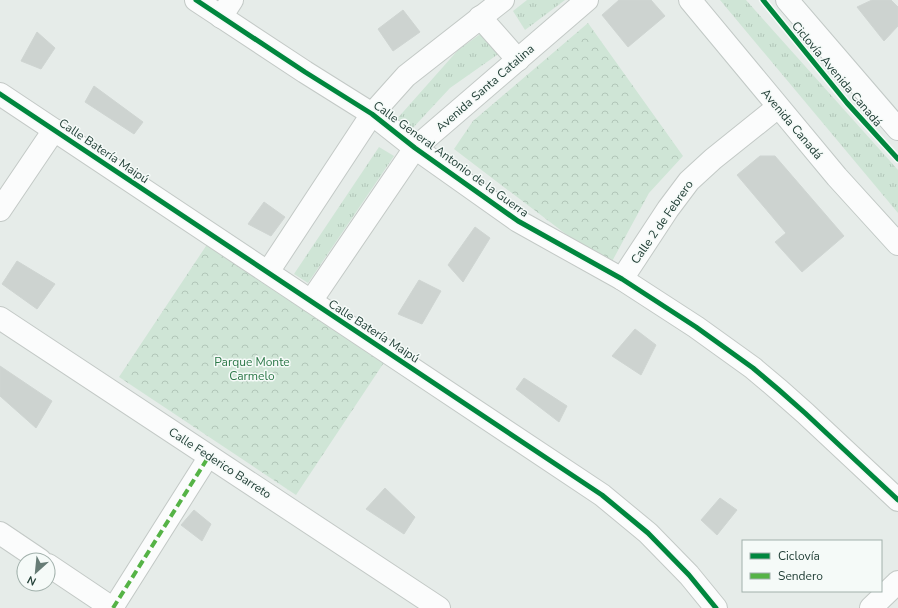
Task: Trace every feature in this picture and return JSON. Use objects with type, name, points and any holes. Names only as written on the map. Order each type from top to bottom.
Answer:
[{"type":"street","name":"Calle General Antonio de la Guerra","points":[[196,0],[226,9],[372,114],[415,148],[518,221],[622,279],[696,327],[753,368],[805,413],[898,500]]},
{"type":"street","points":[[268,272],[372,114],[406,76],[503,0]]},
{"type":"street","name":"Avenida Santa Catalina","points":[[311,301],[415,148],[587,0]]},
{"type":"street","name":"Avenida Canadá","points":[[690,0],[837,177],[898,244]]},
{"type":"street","points":[[788,0],[898,129]]},
{"type":"street","points":[[480,17],[518,60]]},
{"type":"street","name":"Calle Batería Maipú","points":[[0,94],[602,495],[648,533],[689,575],[716,608]]},
{"type":"street","name":"Calle 2 de Febrero","points":[[622,279],[668,209],[689,181],[713,159],[778,107]]},
{"type":"street","points":[[0,210],[54,130]]},
{"type":"street","name":"Calle Federico Barreto","points":[[0,318],[439,608]]},
{"type":"street","points":[[56,570],[112,608],[208,456]]},
{"type":"street","points":[[0,533],[28,552]]},
{"type":"street","points":[[871,608],[898,582]]},
{"type":"green space","points":[[527,0],[565,0],[525,30],[513,11]]},
{"type":"green space","points":[[720,0],[746,0],[898,170],[898,213]]},
{"type":"green space","points":[[588,23],[683,156],[649,193],[609,267],[454,149],[473,121]]},
{"type":"green space","points":[[486,30],[504,50],[450,88],[410,131],[396,120],[458,50]]},
{"type":"green space","points":[[379,147],[394,156],[308,283],[294,274]]},
{"type":"green space","name":"Parque Monte Carmelo","points":[[208,243],[385,361],[296,495],[119,377]]},
{"type":"building","points":[[619,0],[651,0],[665,16],[628,47],[602,15]]},
{"type":"building","points":[[872,0],[891,0],[898,7],[898,26],[884,41],[857,7]]},
{"type":"building","points":[[403,10],[420,32],[393,51],[378,29]]},
{"type":"building","points":[[37,32],[55,48],[41,69],[21,61]]},
{"type":"building","points":[[94,86],[143,122],[134,134],[85,102]]},
{"type":"building","points":[[760,156],[775,156],[844,236],[802,272],[775,242],[786,233],[737,175]]},
{"type":"building","points":[[264,202],[285,217],[271,236],[248,224]]},
{"type":"building","points":[[475,227],[490,238],[463,282],[448,265]]},
{"type":"building","points":[[17,261],[55,284],[37,309],[2,284]]},
{"type":"building","points":[[419,280],[441,291],[422,324],[398,314]]},
{"type":"building","points":[[635,329],[656,345],[641,375],[612,356]]},
{"type":"building","points":[[0,366],[52,401],[36,428],[0,396]]},
{"type":"building","points":[[524,378],[567,406],[559,422],[516,389]]},
{"type":"building","points":[[385,488],[415,517],[404,534],[366,509]]},
{"type":"building","points":[[720,498],[737,510],[717,535],[701,520]]},
{"type":"building","points":[[194,510],[211,524],[202,541],[181,525]]},
{"type":"marked path","points":[[113,608],[209,456]]},
{"type":"cycle path","points":[[196,0],[372,114],[415,148],[518,221],[622,279],[696,327],[753,368],[779,390],[898,500]]},
{"type":"cycle path","name":"Ciclovía Avenida Canadá","points":[[763,0],[847,103],[898,159]]},
{"type":"cycle path","points":[[0,94],[602,495],[648,533],[689,575],[716,608]]}]
